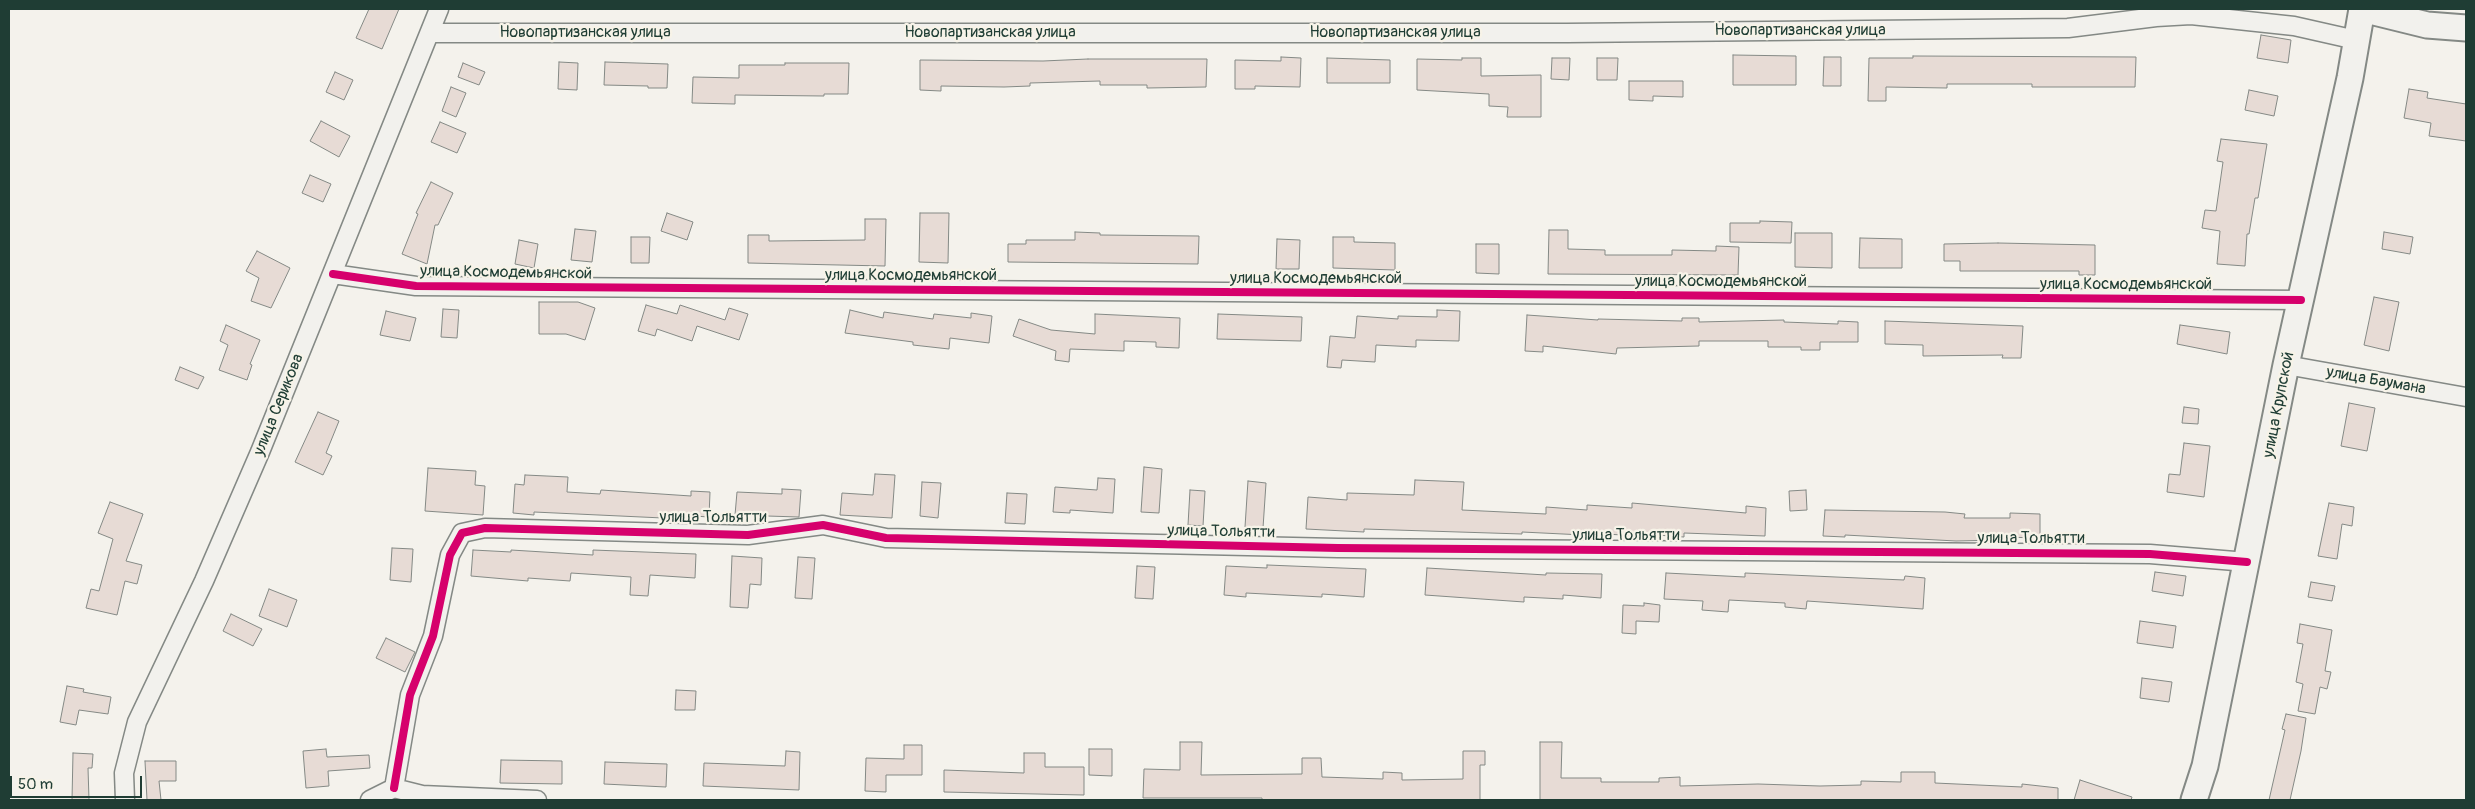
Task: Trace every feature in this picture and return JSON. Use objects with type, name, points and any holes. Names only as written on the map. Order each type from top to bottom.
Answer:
[{"type":"street","name":"улица Серикова","points":[[125,800],[124,773],[137,722],[204,581],[260,452],[439,9]]},
{"type":"street","points":[[2362,9],[2427,25],[2466,28]]},
{"type":"street","name":"улица Крупской","points":[[2194,800],[2205,766],[2248,562],[2286,365],[2362,9]]},
{"type":"street","name":"Новопартизанская улица","points":[[430,33],[1577,33],[2048,29],[2191,15],[2294,26],[2356,40]]},
{"type":"street","name":"улица Космодемьянской","points":[[332,274],[416,286],[2300,300]]},
{"type":"street","name":"улица Баумана","points":[[2286,365],[2466,397]]},
{"type":"street","name":"улица Тольятти","points":[[394,788],[410,695],[433,636],[450,554],[462,533],[485,528],[748,535],[823,525],[886,538],[1338,548],[2150,554],[2248,562]]},
{"type":"street","points":[[370,800],[394,788],[422,795],[538,800]]},
{"type":"building","points":[[369,9],[399,9],[382,49],[356,38]]},
{"type":"building","points":[[2261,35],[2291,40],[2288,63],[2257,58]]},
{"type":"building","points":[[1733,55],[1796,56],[1796,85],[1733,85]]},
{"type":"building","points":[[1913,56],[2136,57],[2135,87],[2032,87],[2032,84],[1947,84],[1947,88],[1886,87],[1886,101],[1868,101],[1869,58],[1913,58]]},
{"type":"building","points":[[1281,57],[1301,58],[1300,87],[1255,86],[1255,89],[1235,89],[1235,60],[1281,61]]},
{"type":"building","points":[[1824,57],[1841,57],[1841,86],[1823,86]]},
{"type":"building","points":[[1327,58],[1390,60],[1390,83],[1327,83]]},
{"type":"building","points":[[1462,58],[1481,58],[1481,76],[1541,75],[1541,117],[1507,117],[1508,107],[1489,106],[1489,94],[1417,90],[1417,59],[1462,60]]},
{"type":"building","points":[[1552,58],[1570,58],[1569,80],[1551,79]]},
{"type":"building","points":[[1597,58],[1618,58],[1617,80],[1597,80]]},
{"type":"building","points":[[1207,59],[1206,87],[1147,88],[1147,85],[1100,85],[1100,81],[1030,83],[1030,86],[1004,87],[941,86],[941,91],[920,90],[920,60],[1043,61]]},
{"type":"building","points":[[559,62],[578,63],[577,90],[558,89]]},
{"type":"building","points":[[605,62],[668,64],[667,88],[604,85]]},
{"type":"building","points":[[463,63],[485,72],[479,85],[458,77]]},
{"type":"building","points":[[785,63],[849,63],[848,94],[824,94],[824,96],[735,95],[735,104],[692,103],[693,77],[739,78],[739,65],[785,65]]},
{"type":"building","points":[[335,72],[353,80],[344,100],[326,92]]},
{"type":"building","points":[[1629,81],[1683,81],[1683,97],[1653,96],[1653,101],[1629,100]]},
{"type":"building","points":[[451,87],[466,93],[456,117],[442,111]]},
{"type":"building","points":[[2409,89],[2428,92],[2427,98],[2466,104],[2466,141],[2429,136],[2431,123],[2404,118]]},
{"type":"building","points":[[2249,90],[2278,96],[2274,116],[2245,110]]},
{"type":"building","points":[[321,121],[350,136],[339,157],[310,141]]},
{"type":"building","points":[[440,122],[466,133],[457,153],[431,142]]},
{"type":"building","points":[[2221,139],[2267,144],[2258,198],[2255,198],[2249,234],[2247,234],[2245,266],[2217,264],[2220,231],[2202,228],[2205,210],[2216,211],[2223,162],[2217,161]]},
{"type":"building","points":[[310,175],[331,184],[323,202],[302,193]]},
{"type":"building","points":[[431,182],[453,193],[438,225],[435,225],[427,264],[402,254],[418,214],[416,213]]},
{"type":"building","points":[[667,213],[693,222],[687,240],[661,231]]},
{"type":"building","points":[[920,213],[949,213],[948,263],[919,262]]},
{"type":"building","points":[[865,219],[886,219],[885,266],[748,263],[748,235],[769,235],[769,241],[865,240]]},
{"type":"building","points":[[1760,221],[1792,222],[1791,243],[1730,242],[1730,223],[1760,223]]},
{"type":"building","points":[[575,229],[596,231],[592,262],[571,260]]},
{"type":"building","points":[[1549,230],[1568,230],[1568,249],[1605,250],[1605,255],[1672,255],[1672,250],[1716,251],[1716,246],[1739,247],[1738,275],[1548,274]]},
{"type":"building","points":[[1075,232],[1100,233],[1100,235],[1199,236],[1198,264],[1008,262],[1008,244],[1026,244],[1026,240],[1075,240]]},
{"type":"building","points":[[2384,232],[2413,237],[2410,254],[2382,249]]},
{"type":"building","points":[[1795,233],[1832,233],[1832,268],[1795,267]]},
{"type":"building","points":[[631,237],[650,237],[649,263],[631,263]]},
{"type":"building","points":[[1333,237],[1354,237],[1354,242],[1395,243],[1395,270],[1333,268]]},
{"type":"building","points":[[1860,238],[1902,239],[1902,268],[1859,268]]},
{"type":"building","points":[[1277,239],[1300,240],[1299,269],[1276,269]]},
{"type":"building","points":[[519,240],[538,244],[534,268],[515,264]]},
{"type":"building","points":[[1476,244],[1499,244],[1499,274],[1476,273]]},
{"type":"building","points":[[1944,244],[2095,245],[2095,275],[2079,275],[2079,271],[1960,271],[1960,261],[1944,261]]},
{"type":"building","points":[[257,251],[290,268],[271,308],[251,301],[259,278],[246,271]]},
{"type":"building","points":[[2374,297],[2399,302],[2389,351],[2364,345]]},
{"type":"building","points":[[539,302],[578,302],[595,308],[585,340],[566,334],[539,334]]},
{"type":"building","points":[[646,305],[677,314],[680,305],[725,320],[729,308],[748,314],[739,340],[697,326],[692,341],[657,329],[655,336],[638,331]]},
{"type":"building","points":[[443,309],[459,310],[457,338],[441,337]]},
{"type":"building","points":[[850,310],[883,318],[884,312],[933,319],[934,314],[971,318],[971,313],[992,316],[989,343],[950,338],[949,349],[913,345],[913,342],[845,333]]},
{"type":"building","points":[[1437,310],[1460,311],[1459,341],[1416,340],[1416,347],[1376,345],[1375,362],[1342,360],[1341,368],[1327,367],[1330,336],[1355,338],[1357,316],[1398,319],[1398,316],[1437,317]]},
{"type":"building","points":[[386,311],[416,318],[410,341],[380,335]]},
{"type":"building","points":[[1095,314],[1180,318],[1179,348],[1156,347],[1156,342],[1124,341],[1124,351],[1070,349],[1069,362],[1055,360],[1056,351],[1013,336],[1019,319],[1051,330],[1095,334]]},
{"type":"building","points":[[1218,314],[1302,317],[1301,341],[1217,339]]},
{"type":"building","points":[[1527,315],[1598,320],[1682,321],[1682,318],[1699,318],[1699,322],[1784,320],[1784,322],[1838,324],[1838,321],[1858,322],[1858,342],[1820,342],[1820,350],[1801,350],[1801,347],[1768,347],[1768,341],[1699,341],[1699,346],[1617,348],[1616,354],[1543,346],[1543,352],[1525,351]]},
{"type":"building","points":[[1885,321],[2023,326],[2021,358],[2002,358],[2003,355],[1923,356],[1923,345],[1885,344]]},
{"type":"building","points":[[226,325],[260,340],[250,364],[252,365],[247,380],[219,370],[228,345],[220,341]]},
{"type":"building","points":[[2180,325],[2230,332],[2227,354],[2177,344]]},
{"type":"building","points":[[180,367],[204,377],[198,389],[175,380]]},
{"type":"building","points":[[2349,403],[2375,408],[2367,451],[2341,446]]},
{"type":"building","points":[[2184,407],[2199,409],[2198,424],[2182,423]]},
{"type":"building","points":[[318,412],[339,421],[326,453],[332,456],[323,475],[295,462]]},
{"type":"building","points":[[2184,443],[2210,446],[2204,497],[2167,492],[2169,474],[2180,475]]},
{"type":"building","points":[[1144,467],[1162,469],[1159,513],[1141,512]]},
{"type":"building","points":[[428,468],[476,471],[475,485],[485,486],[483,515],[425,511]]},
{"type":"building","points":[[875,474],[895,475],[892,518],[840,515],[842,493],[873,495]]},
{"type":"building","points":[[525,475],[568,477],[567,492],[600,494],[601,490],[691,496],[691,491],[710,492],[709,517],[664,514],[663,518],[534,512],[534,515],[513,513],[515,484],[524,485]]},
{"type":"building","points":[[1098,478],[1115,479],[1113,513],[1070,510],[1070,513],[1053,512],[1055,487],[1097,490]]},
{"type":"building","points":[[1415,480],[1464,482],[1462,510],[1546,514],[1546,507],[1587,510],[1587,505],[1632,508],[1632,503],[1746,513],[1746,506],[1766,508],[1765,536],[1684,533],[1684,537],[1643,534],[1643,536],[1604,534],[1604,536],[1522,532],[1522,534],[1364,529],[1364,532],[1306,529],[1308,497],[1347,500],[1347,493],[1414,495]]},
{"type":"building","points":[[1248,481],[1266,483],[1263,528],[1245,527]]},
{"type":"building","points":[[922,482],[941,483],[938,518],[920,516]]},
{"type":"building","points":[[782,489],[801,490],[799,517],[735,515],[737,492],[782,494]]},
{"type":"building","points":[[1190,490],[1205,491],[1203,526],[1188,525]]},
{"type":"building","points":[[1806,490],[1807,510],[1790,511],[1789,491]]},
{"type":"building","points":[[1007,493],[1027,494],[1025,524],[1005,523]]},
{"type":"building","points":[[110,502],[143,514],[126,561],[142,565],[137,584],[125,581],[117,615],[86,608],[91,589],[99,591],[113,539],[98,533]]},
{"type":"building","points":[[2329,503],[2354,507],[2352,526],[2342,524],[2337,559],[2318,556]]},
{"type":"building","points":[[1825,510],[1945,512],[1965,514],[1964,518],[2010,518],[2010,513],[2040,514],[2040,538],[2001,537],[2001,540],[1956,541],[1845,535],[1845,537],[1823,536]]},
{"type":"building","points":[[392,548],[413,549],[411,582],[390,580]]},
{"type":"building","points":[[473,550],[511,552],[511,550],[593,555],[593,550],[696,554],[695,578],[650,575],[648,596],[630,595],[631,577],[571,573],[570,581],[528,578],[528,581],[471,576]]},
{"type":"building","points":[[732,556],[762,558],[761,585],[750,584],[748,608],[730,607]]},
{"type":"building","points":[[798,557],[815,558],[812,599],[795,598]]},
{"type":"building","points":[[1267,565],[1366,569],[1364,597],[1322,594],[1322,597],[1246,593],[1246,597],[1224,595],[1226,566],[1267,568]]},
{"type":"building","points":[[1137,566],[1155,567],[1153,599],[1135,598]]},
{"type":"building","points":[[1427,568],[1546,575],[1546,573],[1602,574],[1601,598],[1563,595],[1563,599],[1524,597],[1524,602],[1425,595]]},
{"type":"building","points":[[2155,572],[2186,576],[2183,596],[2152,591]]},
{"type":"building","points":[[1666,573],[1745,577],[1745,573],[1904,580],[1905,576],[1925,578],[1923,609],[1807,601],[1806,609],[1785,607],[1785,603],[1729,600],[1728,612],[1702,610],[1703,601],[1664,599]]},
{"type":"building","points":[[2311,582],[2335,586],[2332,601],[2308,597]]},
{"type":"building","points":[[269,589],[297,600],[287,627],[259,616]]},
{"type":"building","points":[[1644,603],[1660,605],[1659,622],[1636,621],[1636,634],[1622,633],[1623,605],[1644,606]]},
{"type":"building","points":[[231,614],[262,629],[253,646],[223,631]]},
{"type":"building","points":[[2140,621],[2176,626],[2173,648],[2137,643]]},
{"type":"building","points":[[2300,624],[2332,630],[2325,671],[2331,672],[2327,689],[2320,687],[2315,714],[2298,711],[2303,684],[2296,682],[2303,644],[2297,643]]},
{"type":"building","points":[[386,638],[415,652],[405,672],[376,658]]},
{"type":"building","points":[[2142,678],[2172,682],[2169,702],[2140,698]]},
{"type":"building","points":[[67,686],[84,689],[83,692],[111,697],[108,714],[79,710],[76,725],[60,722]]},
{"type":"building","points":[[676,690],[696,691],[695,710],[675,710]]},
{"type":"building","points":[[2286,714],[2306,718],[2301,751],[2290,800],[2269,800],[2285,730],[2282,729]]},
{"type":"building","points":[[1180,742],[1202,742],[1201,775],[1302,774],[1302,758],[1321,758],[1322,777],[1383,779],[1383,772],[1402,773],[1402,780],[1463,779],[1463,751],[1485,751],[1485,765],[1480,765],[1480,800],[1143,798],[1144,769],[1180,770]]},
{"type":"building","points":[[1540,742],[1562,742],[1561,778],[1601,778],[1601,782],[1659,782],[1659,778],[1680,777],[1680,786],[1758,784],[1820,786],[1861,785],[1861,781],[1901,782],[1901,772],[1935,772],[1935,783],[2022,787],[2022,784],[2058,788],[2058,800],[1540,800]]},
{"type":"building","points":[[904,745],[922,745],[922,775],[886,775],[886,792],[865,791],[866,758],[904,759]]},
{"type":"building","points":[[326,749],[327,757],[369,755],[370,768],[328,771],[329,786],[306,788],[303,751]]},
{"type":"building","points":[[1089,749],[1112,749],[1112,776],[1089,775]]},
{"type":"building","points":[[786,751],[800,752],[799,790],[703,786],[704,763],[785,766]]},
{"type":"building","points":[[73,753],[93,754],[92,768],[88,768],[89,800],[72,800]]},
{"type":"building","points":[[1024,753],[1045,753],[1045,767],[1084,767],[1084,795],[944,792],[944,770],[1024,773]]},
{"type":"building","points":[[501,760],[562,761],[562,784],[500,783]]},
{"type":"building","points":[[145,761],[176,761],[176,781],[159,781],[161,800],[147,800]]},
{"type":"building","points":[[605,762],[667,764],[666,787],[604,784]]},
{"type":"building","points":[[2080,780],[2132,797],[2131,800],[2074,800]]},
{"type":"cycle path","points":[[333,274],[416,286],[2301,300]]},
{"type":"cycle path","points":[[394,788],[410,695],[433,636],[450,555],[462,533],[485,528],[748,535],[823,525],[886,538],[1338,548],[2150,554],[2247,562]]}]
